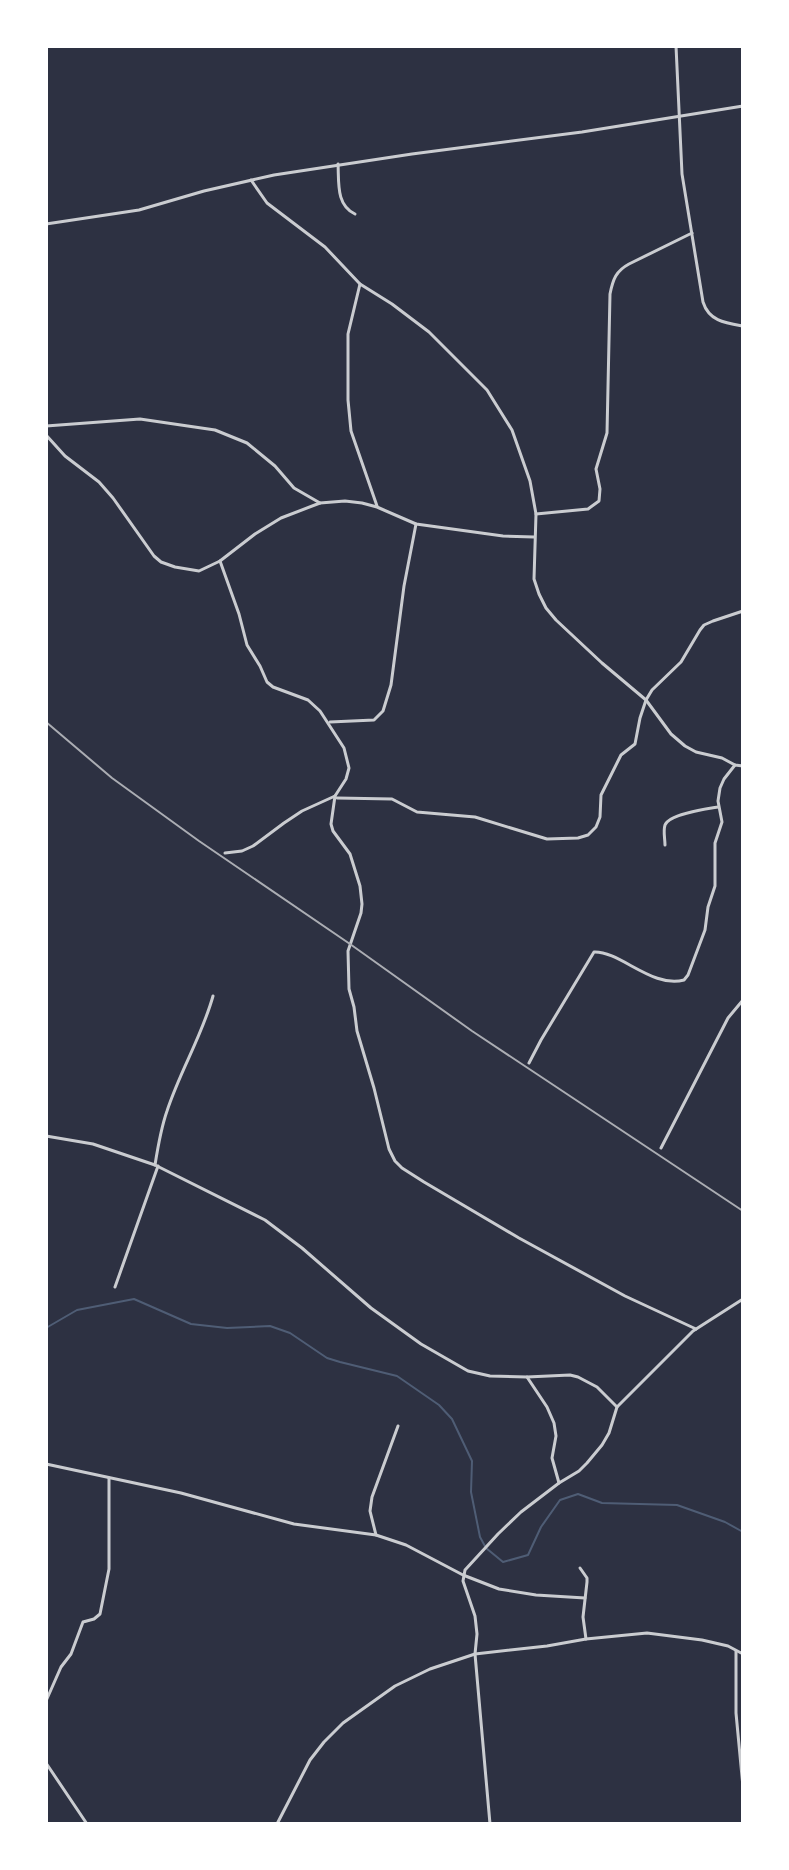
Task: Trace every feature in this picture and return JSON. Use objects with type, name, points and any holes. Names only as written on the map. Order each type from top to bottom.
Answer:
[{"type":"street","points":[[676,46],[682,174],[705,310],[717,320],[743,326]]},
{"type":"street","points":[[46,224],[139,210],[251,180],[338,164],[568,134],[743,106]]},
{"type":"street","points":[[338,164],[341,199],[344,207],[355,214]]},
{"type":"street","points":[[251,180],[267,203],[325,247],[360,284],[422,326],[487,390],[512,430],[523,456],[536,514],[534,579],[546,608],[556,620],[646,700],[671,734],[685,746],[743,766]]},
{"type":"street","points":[[536,514],[588,509],[599,501],[596,469],[607,433],[610,294],[615,275],[620,268],[692,233]]},
{"type":"street","points":[[360,284],[348,334],[348,400],[351,431],[377,507]]},
{"type":"street","points":[[46,426],[140,419],[215,430],[247,443],[275,466],[294,488],[320,503]]},
{"type":"street","points":[[46,435],[65,456],[99,482],[154,556],[175,567],[199,571],[220,561],[281,518],[320,503],[345,501],[377,507],[416,524],[503,536],[534,537]]},
{"type":"street","points":[[328,722],[374,720],[383,711],[391,685],[416,524]]},
{"type":"street","points":[[220,561],[247,645],[267,682],[308,700],[328,722],[344,748],[349,768],[335,797],[333,831],[350,854],[362,904],[348,951],[349,989],[357,1031],[395,1161],[424,1182],[543,1251],[625,1296],[696,1329]]},
{"type":"street","points":[[225,853],[253,846],[302,811],[335,797],[392,799],[417,812],[475,817],[547,839],[588,835],[598,822],[601,795],[616,763],[635,744],[640,718],[652,690],[681,662],[704,625],[743,611]]},
{"type":"street","points":[[529,1063],[594,952],[604,953],[670,982],[684,980],[688,975],[705,930],[715,886],[715,843],[722,822],[718,807],[720,788],[735,765]]},
{"type":"street","points":[[665,845],[664,829],[669,820],[718,807]]},
{"type":"street","points":[[115,1287],[156,1166],[166,1111],[213,996]]},
{"type":"street","points":[[661,1148],[728,1018],[743,1000]]},
{"type":"street","points":[[46,1136],[93,1144],[156,1166],[265,1220],[371,1308],[453,1364],[479,1375],[578,1377],[597,1387],[617,1407]]},
{"type":"street","points":[[490,1824],[475,1654],[477,1634],[475,1616],[463,1581],[465,1570],[521,1512],[579,1471],[602,1445],[617,1407],[696,1329],[743,1299]]},
{"type":"street","points":[[527,1377],[554,1423],[556,1436],[552,1458],[559,1483]]},
{"type":"street","points":[[376,1535],[370,1511],[372,1497],[398,1426]]},
{"type":"street","points":[[46,1464],[181,1493],[294,1524],[376,1535],[499,1589],[585,1598]]},
{"type":"street","points":[[46,1701],[61,1667],[71,1654],[83,1622],[100,1614],[109,1569],[109,1477]]},
{"type":"street","points":[[580,1568],[587,1578],[583,1617],[586,1639]]},
{"type":"street","points":[[277,1824],[310,1760],[324,1742],[343,1723],[395,1686],[430,1669],[475,1654],[647,1633],[702,1640],[736,1649],[743,1654]]},
{"type":"street","points":[[736,1649],[736,1713],[743,1787]]},
{"type":"street","points":[[46,1763],[87,1824]]},
{"type":"waterway","points":[[46,1328],[77,1310],[134,1299],[191,1324],[227,1328],[270,1326],[290,1333],[327,1358],[397,1376],[439,1405],[452,1419],[472,1461],[471,1492],[480,1537],[486,1548],[503,1562],[528,1555],[541,1527],[560,1500],[578,1494],[602,1503],[677,1505],[725,1522],[743,1532]]},
{"type":"railway","points":[[46,722],[112,778],[199,841],[472,1031],[743,1211]]}]
